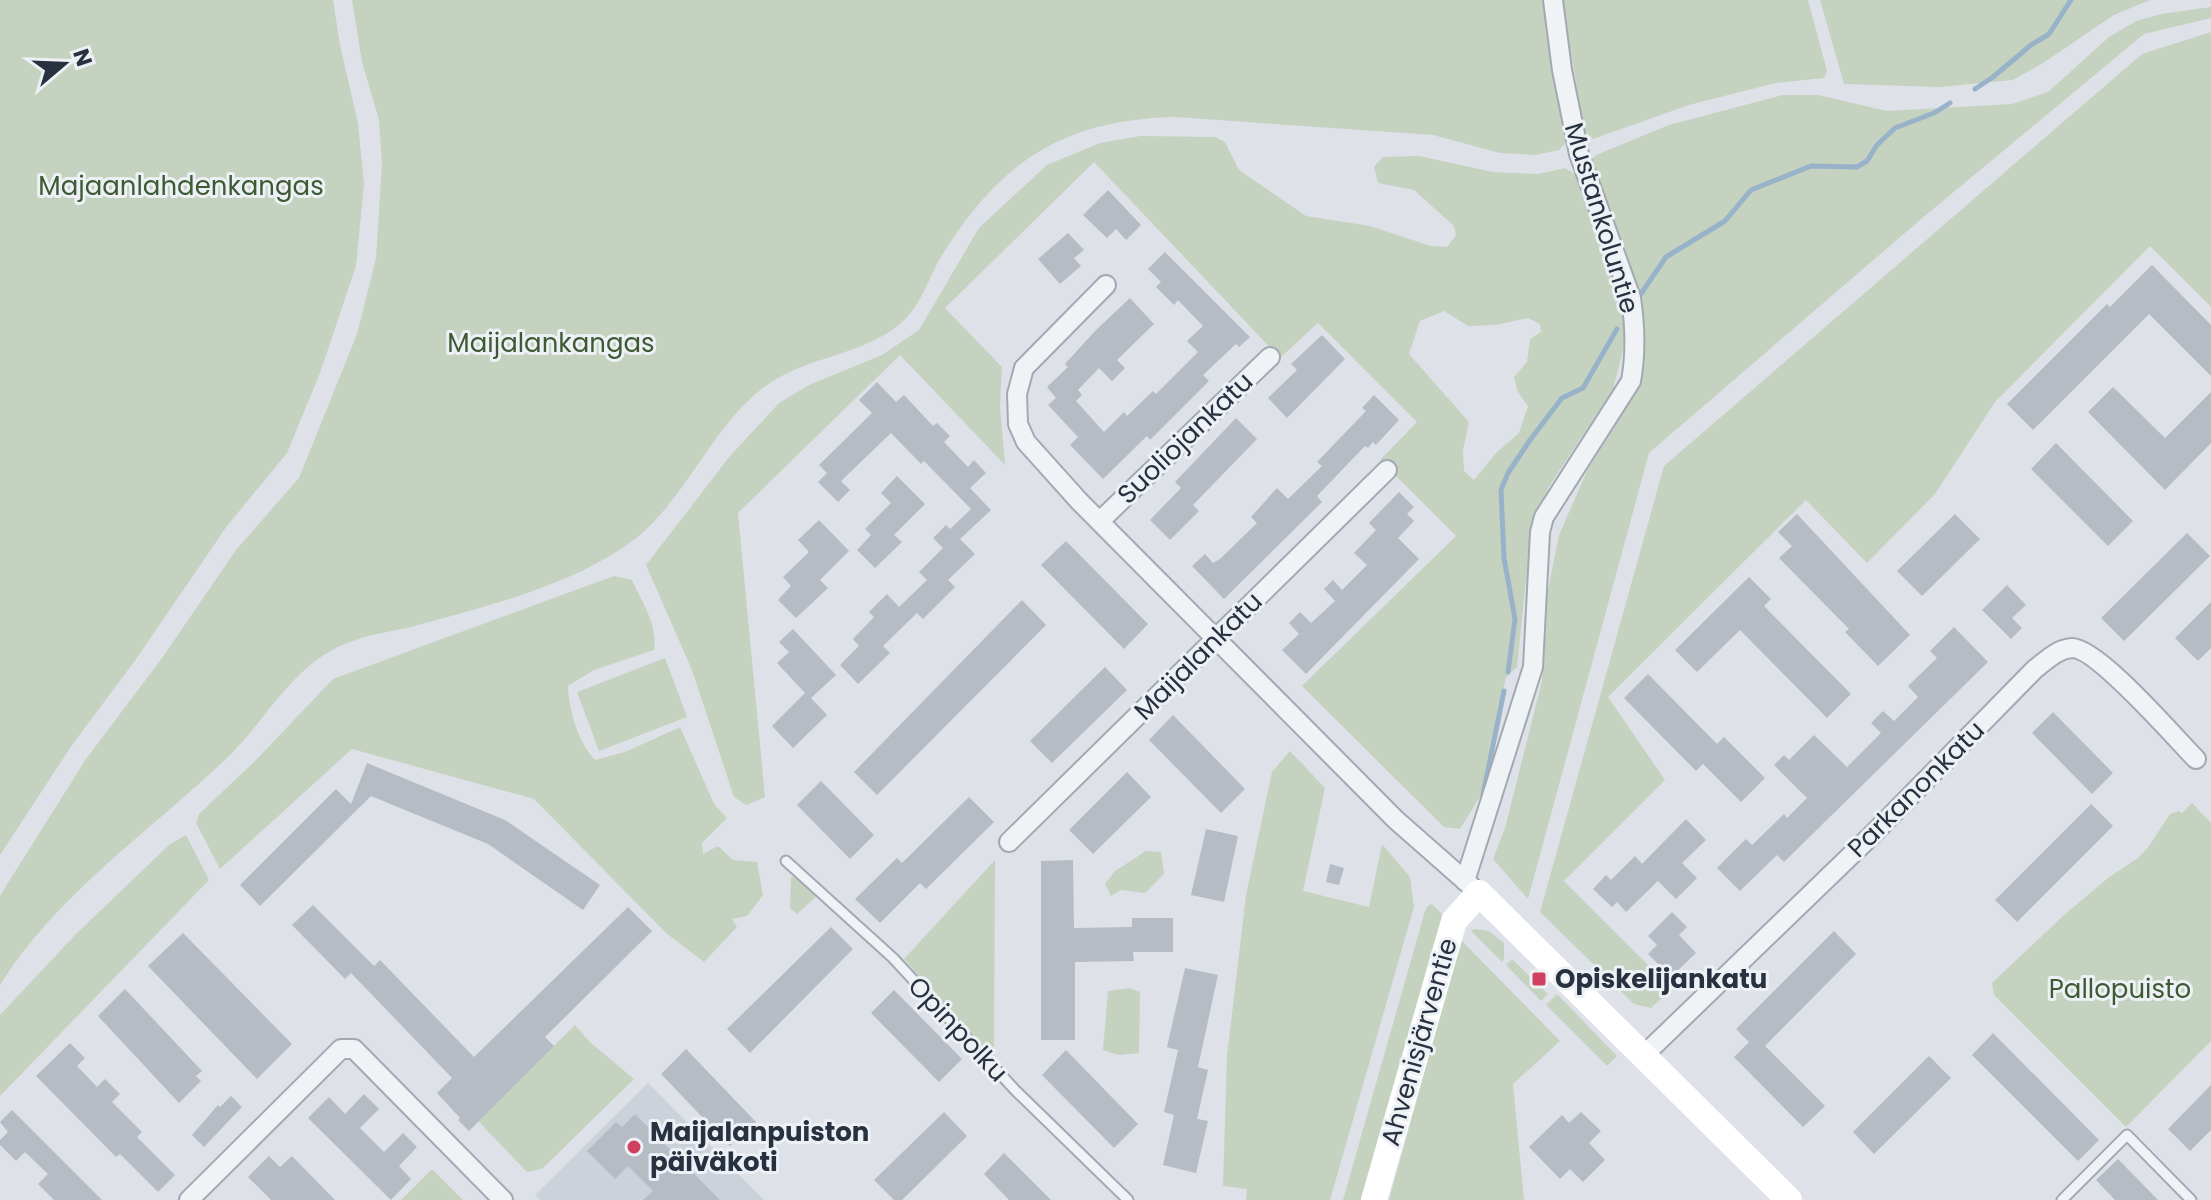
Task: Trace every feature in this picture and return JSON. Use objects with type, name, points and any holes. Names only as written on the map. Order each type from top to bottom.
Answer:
[{"type":"main road","points":[[1472,887],[1789,1200]]},
{"type":"main road","name":"Ahvenisjärventie","points":[[1374,1200],[1454,921],[1472,887]]},
{"type":"street","name":"Mustankoluntie","points":[[1472,887],[1533,667],[1540,532],[1544,517],[1631,381],[1634,367],[1631,298],[1579,154],[1562,70],[1553,0]]},
{"type":"street","points":[[1106,285],[1024,368],[1017,394],[1018,424],[1026,442],[1396,820],[1472,887]]},
{"type":"street","name":"Suoliojankatu","points":[[1101,520],[1270,357]]},
{"type":"street","name":"Maijalankatu","points":[[1009,842],[1387,470]]},
{"type":"street","name":"Parkanonkatu","points":[[1643,1056],[1864,843],[2035,669],[2058,650],[2076,648],[2099,660],[2196,759]]},
{"type":"street","points":[[189,1200],[341,1049],[354,1049],[503,1200]]},
{"type":"lane","name":"Opinpolku","points":[[786,861],[893,958],[1016,1091],[1128,1200]]},
{"type":"lane","points":[[2062,1200],[2127,1135],[2191,1200]]},
{"type":"shaded area","points":[[648,1083],[764,1200],[540,1200],[535,1195]]},
{"type":"green space","name":"Majaanlahdenkangas","points":[[0,0],[333,0],[358,123],[364,184],[356,266],[320,373],[287,453],[227,526],[134,662],[72,745],[0,855]]},
{"type":"green space","name":"Maijalankangas","points":[[352,0],[1546,0],[1565,112],[1565,144],[1559,150],[1535,155],[1500,153],[1433,135],[1175,117],[1101,126],[1040,151],[1014,169],[966,220],[939,261],[915,307],[901,323],[871,342],[802,367],[770,383],[731,420],[665,510],[624,547],[600,562],[548,585],[466,612],[353,641],[309,666],[226,759],[76,893],[23,952],[0,985],[0,896],[86,759],[162,658],[236,550],[299,478],[357,334],[376,258],[382,164],[379,120],[362,62]]},
{"type":"green space","points":[[1562,0],[1808,0],[1827,71],[1824,78],[1776,83],[1689,105],[1593,139],[1584,130]]},
{"type":"green space","points":[[1820,0],[2150,0],[2114,15],[2013,80],[1939,87],[1844,84]]},
{"type":"green space","points":[[2211,7],[2211,18],[2144,34],[1920,220],[1649,453],[1528,899],[1493,859],[1505,828],[1542,681],[1545,606],[1559,535],[1587,471],[1638,390],[1644,342],[1631,277],[1615,224],[1593,176],[1590,161],[1596,155],[1669,125],[1783,95],[1818,95],[1887,111],[2012,104],[2048,92],[2109,37],[2136,21]]},
{"type":"green space","points":[[2211,32],[2211,307],[2150,246],[1995,402],[1935,494],[1867,563],[1806,500],[1608,697],[1665,780],[1564,881],[1672,989],[1651,1008],[1634,1004],[1540,912],[1664,466],[2142,54]]},
{"type":"green space","points":[[1140,136],[1215,137],[1225,142],[1239,170],[1306,216],[1370,226],[1431,246],[1447,247],[1456,235],[1454,226],[1414,190],[1378,183],[1374,167],[1383,157],[1419,156],[1493,172],[1538,174],[1565,168],[1579,177],[1615,276],[1626,331],[1624,346],[1613,389],[1548,488],[1531,532],[1517,667],[1506,677],[1481,795],[1460,829],[1444,827],[1302,686],[1456,536],[1380,460],[1417,422],[1318,323],[1280,358],[1094,162],[945,308],[1002,367],[1000,407],[1005,465],[900,355],[738,513],[765,797],[746,805],[734,797],[692,670],[646,565],[730,456],[779,403],[809,385],[882,355],[919,330],[979,228],[1047,165],[1100,143]],"holes":[[[1444,311],[1468,326],[1496,325],[1528,318],[1540,324],[1541,332],[1530,339],[1527,362],[1514,377],[1518,392],[1528,406],[1519,433],[1496,453],[1474,480],[1464,471],[1463,450],[1469,422],[1409,354],[1420,321]]]},
{"type":"green space","points":[[614,576],[632,580],[654,632],[654,650],[594,670],[568,686],[572,716],[579,735],[595,760],[625,752],[680,727],[714,804],[727,818],[702,843],[703,854],[718,846],[733,860],[757,862],[763,895],[747,916],[732,919],[737,927],[704,962],[666,933],[534,799],[352,749],[220,869],[196,823],[199,814],[255,761],[333,679]]},
{"type":"green space","points":[[665,658],[687,717],[599,751],[577,692]]},
{"type":"green space","points":[[1290,751],[1325,788],[1303,891],[1369,907],[1382,844],[1410,877],[1414,907],[1330,1200],[1246,1200],[1247,1189],[1223,1186],[1227,1056],[1246,895],[1272,772]]},
{"type":"green space","name":"Pallopuisto","points":[[2192,803],[2211,823],[2211,1041],[2126,1127],[1994,995],[1992,983],[2064,915],[2108,878],[2138,858],[2170,814],[2182,813]]},
{"type":"green space","points":[[186,835],[209,880],[0,1096],[0,1015],[75,935],[169,845]]},
{"type":"green space","points":[[1146,851],[1161,852],[1164,874],[1145,893],[1121,890],[1111,896],[1105,884],[1115,871]]},
{"type":"green space","points":[[995,860],[994,1058],[904,959]]},
{"type":"green space","points":[[791,877],[798,877],[816,897],[797,914],[790,908]]},
{"type":"green space","points":[[1432,904],[1443,915],[1442,924],[1363,1200],[1343,1200],[1425,911]]},
{"type":"green space","points":[[1471,931],[1489,931],[1504,943],[1502,962]]},
{"type":"green space","points":[[1461,940],[1560,1041],[1513,1084],[1524,1200],[1389,1200]]},
{"type":"green space","points":[[1512,959],[1548,994],[1541,1001],[1506,965]]},
{"type":"green space","points":[[1129,988],[1140,992],[1139,1053],[1118,1055],[1103,1050],[1108,991]]},
{"type":"green space","points":[[1557,994],[1617,1056],[1607,1066],[1546,1005]]},
{"type":"green space","points":[[575,1025],[591,1043],[634,1079],[542,1169],[527,1172],[478,1121]]},
{"type":"green space","points":[[432,1169],[463,1200],[401,1200]]},
{"type":"building","points":[[1108,190],[1141,225],[1126,240],[1116,229],[1107,238],[1083,215]]},
{"type":"building","points":[[1068,233],[1084,250],[1074,258],[1081,266],[1060,284],[1038,259]]},
{"type":"building","points":[[1165,252],[1250,337],[1239,347],[1236,344],[1203,375],[1209,381],[1150,440],[1147,436],[1103,479],[1070,445],[1078,437],[1048,405],[1056,398],[1047,387],[1068,367],[1065,364],[1095,331],[1130,298],[1154,324],[1117,360],[1125,368],[1112,381],[1099,368],[1078,390],[1082,395],[1076,401],[1104,432],[1124,412],[1127,416],[1153,391],[1156,394],[1198,352],[1187,341],[1203,326],[1178,300],[1174,305],[1156,287],[1161,282],[1148,269]]},
{"type":"building","points":[[2152,265],[2211,325],[2211,376],[2149,314],[2033,430],[2007,404],[2107,304],[2110,307]]},
{"type":"building","points":[[1322,335],[1345,359],[1287,418],[1268,398],[1297,370],[1291,364]]},
{"type":"building","points":[[877,382],[896,402],[904,395],[933,426],[937,423],[950,436],[944,442],[968,467],[974,460],[986,473],[970,488],[991,510],[960,539],[975,554],[948,580],[955,587],[923,619],[917,613],[883,646],[890,653],[858,684],[840,665],[859,646],[853,639],[874,617],[869,612],[887,594],[899,607],[927,580],[919,572],[943,548],[933,538],[946,525],[950,529],[971,509],[924,461],[921,464],[891,433],[841,481],[850,490],[838,502],[818,482],[827,473],[819,465],[872,413],[859,400]]},
{"type":"building","points":[[2113,387],[2165,438],[2211,392],[2211,443],[2165,490],[2088,412]]},
{"type":"building","points":[[1374,395],[1399,420],[1376,445],[1373,442],[1368,448],[1365,446],[1317,496],[1322,502],[1224,599],[1192,566],[1205,554],[1213,563],[1220,559],[1257,523],[1251,517],[1277,488],[1288,499],[1322,466],[1317,462],[1366,411],[1362,408]]},
{"type":"building","points":[[1236,418],[1257,439],[1193,505],[1199,511],[1170,540],[1150,520],[1181,488],[1175,482]]},
{"type":"building","points":[[2056,443],[2133,521],[2108,546],[2031,469]]},
{"type":"building","points":[[897,476],[925,504],[894,535],[902,542],[875,568],[857,550],[871,535],[865,529],[891,503],[881,493]]},
{"type":"building","points":[[1399,492],[1414,507],[1407,514],[1414,521],[1398,538],[1419,559],[1306,674],[1282,650],[1299,634],[1289,623],[1300,612],[1311,623],[1335,601],[1324,589],[1333,580],[1342,590],[1367,565],[1354,553],[1376,530],[1369,523]]},
{"type":"building","points":[[1797,514],[1910,635],[1878,666],[1845,632],[1849,629],[1779,558],[1792,546],[1778,532]]},
{"type":"building","points":[[1955,514],[1980,539],[1922,596],[1897,571]]},
{"type":"building","points":[[819,520],[849,551],[820,580],[828,588],[796,618],[778,600],[791,586],[783,577],[809,552],[798,540]]},
{"type":"building","points":[[2187,533],[2210,556],[2124,641],[2101,618]]},
{"type":"building","points":[[1066,541],[1148,624],[1124,649],[1041,565]]},
{"type":"building","points":[[1749,577],[1771,599],[1764,606],[1851,694],[1827,718],[1740,630],[1697,672],[1675,650]]},
{"type":"building","points":[[2007,585],[2026,605],[2012,618],[2022,628],[2011,639],[1982,610]]},
{"type":"building","points":[[1022,600],[1046,625],[877,795],[854,772]]},
{"type":"building","points":[[2211,602],[2211,648],[2198,661],[2175,638]]},
{"type":"building","points":[[1954,627],[1988,662],[1784,862],[1777,855],[1740,891],[1717,868],[1746,839],[1752,845],[1784,814],[1787,818],[1807,798],[1774,765],[1784,755],[1789,760],[1814,735],[1847,767],[1881,733],[1871,723],[1883,711],[1894,721],[1918,697],[1908,686],[1937,658],[1930,651]]},
{"type":"building","points":[[793,629],[836,675],[811,698],[827,715],[793,748],[772,726],[805,693],[777,663],[789,652],[779,642]]},
{"type":"building","points":[[1105,667],[1127,690],[1052,763],[1030,741]]},
{"type":"building","points":[[1648,674],[1717,744],[1724,737],[1765,778],[1741,802],[1703,764],[1696,771],[1624,698]]},
{"type":"building","points":[[2053,712],[2113,773],[2092,794],[2032,733]]},
{"type":"building","points":[[1173,715],[1245,789],[1221,813],[1149,740]]},
{"type":"building","points":[[367,763],[505,820],[600,885],[583,910],[488,844],[371,796],[260,906],[240,885],[336,789],[351,804]]},
{"type":"building","points":[[1127,772],[1151,797],[1093,854],[1069,830]]},
{"type":"building","points":[[821,781],[874,835],[850,859],[797,805]]},
{"type":"building","points":[[969,797],[994,822],[926,889],[920,883],[880,923],[855,899],[897,858],[902,863]]},
{"type":"building","points":[[2091,804],[2113,826],[2017,922],[1995,900]]},
{"type":"building","points":[[1686,819],[1706,840],[1682,863],[1697,878],[1676,899],[1658,881],[1626,912],[1617,902],[1612,907],[1593,889],[1606,875],[1611,880],[1635,856],[1642,864]]},
{"type":"building","points":[[1206,829],[1238,836],[1224,902],[1191,895]]},
{"type":"building","points":[[1073,860],[1074,928],[1132,927],[1132,918],[1173,918],[1173,952],[1133,952],[1134,961],[1075,962],[1075,1040],[1041,1040],[1041,861]]},
{"type":"building","points":[[1330,864],[1344,868],[1339,885],[1326,882]]},
{"type":"building","points":[[313,905],[374,966],[380,960],[474,1057],[628,907],[652,931],[545,1037],[554,1046],[469,1131],[437,1093],[452,1078],[351,973],[345,979],[292,925]]},
{"type":"building","points":[[1672,912],[1687,927],[1679,935],[1696,953],[1671,977],[1648,954],[1657,945],[1648,936]]},
{"type":"building","points":[[831,927],[853,949],[750,1053],[727,1029]]},
{"type":"building","points":[[1834,931],[1856,954],[1765,1046],[1825,1106],[1803,1127],[1734,1057],[1749,1042],[1736,1029]]},
{"type":"building","points":[[183,933],[292,1044],[257,1079],[148,966]]},
{"type":"building","points":[[1185,968],[1218,975],[1198,1067],[1208,1070],[1197,1119],[1208,1121],[1196,1173],[1163,1165],[1174,1115],[1164,1112],[1178,1050],[1167,1047]]},
{"type":"building","points":[[125,989],[202,1071],[196,1076],[201,1081],[179,1103],[98,1016]]},
{"type":"building","points":[[894,990],[962,1059],[939,1082],[871,1013]]},
{"type":"building","points":[[1993,1033],[2099,1140],[2078,1161],[1972,1055]]},
{"type":"building","points":[[70,1043],[85,1058],[77,1066],[97,1087],[105,1079],[120,1094],[112,1102],[142,1132],[137,1137],[175,1175],[158,1192],[120,1154],[116,1157],[36,1076]]},
{"type":"building","points":[[686,1049],[756,1122],[730,1146],[661,1074]]},
{"type":"building","points":[[1066,1050],[1138,1124],[1114,1148],[1042,1075]]},
{"type":"building","points":[[1929,1056],[1951,1078],[1874,1154],[1853,1132]]},
{"type":"building","points":[[2211,1085],[2211,1130],[2190,1151],[2168,1129]]},
{"type":"building","points":[[364,1094],[379,1109],[360,1128],[384,1152],[403,1133],[417,1147],[399,1166],[411,1179],[391,1200],[308,1118],[329,1097],[345,1114]]},
{"type":"building","points":[[231,1096],[242,1107],[204,1147],[192,1135],[218,1105],[220,1107]]},
{"type":"building","points":[[12,1110],[102,1200],[54,1200],[38,1184],[48,1174],[25,1152],[16,1161],[0,1145],[0,1140],[8,1132],[0,1122]]},
{"type":"building","points":[[944,1112],[967,1136],[902,1200],[894,1200],[874,1180]]},
{"type":"building","points":[[1581,1112],[1601,1131],[1589,1143],[1605,1160],[1583,1182],[1570,1169],[1560,1179],[1529,1147],[1562,1115],[1569,1123]]},
{"type":"building","points":[[635,1114],[720,1200],[643,1200],[653,1191],[628,1166],[615,1179],[587,1151],[616,1122],[622,1127]]},
{"type":"building","points":[[1004,1153],[1051,1200],[1009,1200],[984,1174]]},
{"type":"building","points":[[269,1156],[280,1167],[292,1156],[335,1200],[271,1200],[248,1177]]},
{"type":"building","points":[[2118,1159],[2158,1200],[2115,1200],[2096,1180]]},
{"type":"waterway","points":[[1975,89],[2049,34],[2071,0]]},
{"type":"waterway","points":[[1640,295],[1666,257],[1725,221],[1751,190],[1811,166],[1857,167],[1867,161],[1877,145],[1895,128],[1934,113],[1950,103]]},
{"type":"waterway","points":[[1508,672],[1515,619],[1504,558],[1501,490],[1508,473],[1562,398],[1583,388],[1617,329]]},
{"type":"waterway","points":[[1483,795],[1504,691]]},
{"type":"place","name":"Opiskelijankatu","points":[[1539,979]]},
{"type":"place","name":"Maijalanpuiston päiväkoti","points":[[634,1147]]}]
